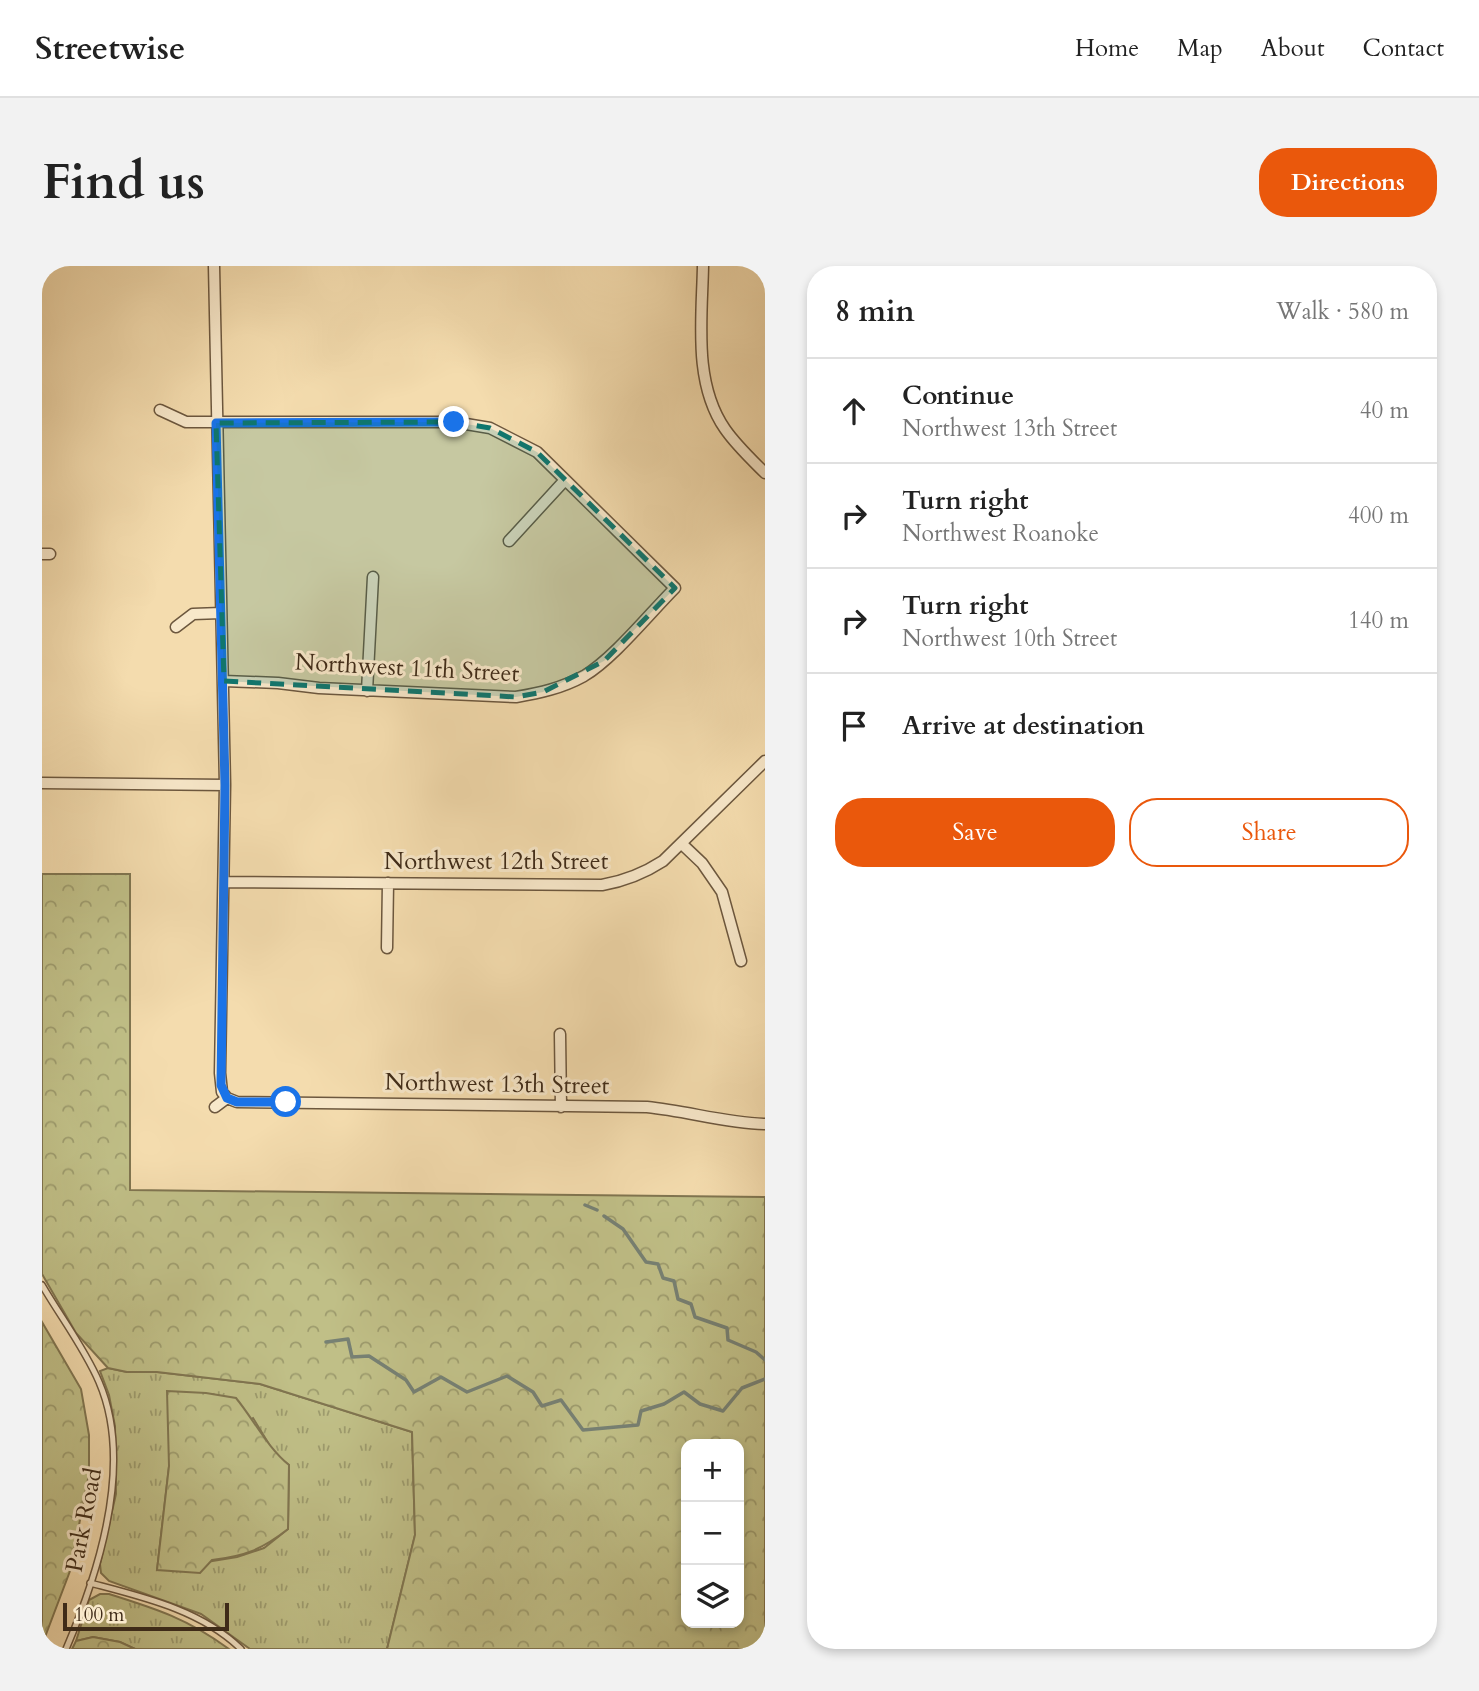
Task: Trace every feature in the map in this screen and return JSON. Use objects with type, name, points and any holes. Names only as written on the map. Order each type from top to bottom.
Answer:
[{"type":"street","points":[[214,266],[225,785],[220,1073],[222,1092],[227,1098],[215,1107]]},
{"type":"street","points":[[703,266],[702,358],[708,394],[724,428],[765,473]]},
{"type":"street","points":[[160,410],[186,422],[472,423],[490,428],[537,452],[565,480],[509,541]]},
{"type":"street","name":"Northwest 11th Street","points":[[224,681],[278,682],[368,691],[516,697],[566,685],[586,674],[604,661],[674,588],[565,480]]},
{"type":"street","points":[[368,691],[373,576]]},
{"type":"street","points":[[176,626],[193,614],[221,613]]},
{"type":"street","name":"Northwest 12th Street","points":[[224,882],[601,884],[624,881],[645,872],[682,844],[765,761]]},
{"type":"street","points":[[42,783],[225,785]]},
{"type":"street","points":[[682,844],[702,863],[722,892],[741,961]]},
{"type":"street","points":[[387,948],[388,883]]},
{"type":"street","points":[[560,1034],[561,1107]]},
{"type":"street","name":"Northwest 13th Street","points":[[227,1098],[237,1102],[647,1107],[765,1124]]},
{"type":"lane","name":"Park Road","points":[[42,1285],[98,1380],[107,1405],[114,1439],[114,1478],[108,1514],[90,1583],[66,1649]]},
{"type":"lane","points":[[90,1583],[149,1599],[194,1616],[241,1649]]},
{"type":"highlighted area","points":[[454,422],[490,428],[537,452],[675,588],[604,661],[543,692],[516,697],[224,681],[216,423]]},
{"type":"green space","points":[[42,874],[130,874],[130,1190],[765,1197],[765,1649],[387,1649],[415,1535],[412,1432],[260,1384],[108,1368],[76,1333],[42,1274]]},
{"type":"green space","points":[[42,1322],[81,1389],[89,1435],[89,1474],[70,1571],[42,1645]]},
{"type":"green space","points":[[108,1368],[260,1384],[412,1432],[415,1535],[387,1649],[250,1649],[201,1614],[109,1581],[101,1573],[100,1564],[116,1494],[115,1426],[109,1395],[100,1371]],"holes":[[[253,1418],[275,1454],[289,1465],[288,1529],[264,1548],[237,1557],[157,1570],[169,1466]]]},
{"type":"green space","points":[[167,1391],[236,1398],[267,1442],[289,1465],[288,1529],[252,1551],[212,1560],[200,1573],[157,1570],[169,1466]]},
{"type":"green space","points":[[100,1594],[109,1594],[172,1616],[229,1649],[135,1649],[120,1642],[93,1637],[76,1641],[89,1600]]},
{"type":"green space","points":[[93,1637],[120,1642],[135,1649],[72,1649],[76,1641]]},
{"type":"waterway","points":[[585,1205],[597,1210]]},
{"type":"waterway","points":[[604,1216],[623,1229],[646,1262],[658,1264],[663,1278],[674,1281],[678,1299],[691,1304],[695,1317],[727,1328],[728,1340],[756,1352],[765,1360]]},
{"type":"waterway","points":[[326,1342],[348,1339],[352,1357],[369,1356],[406,1380],[414,1392],[441,1377],[467,1392],[507,1376],[533,1392],[542,1406],[561,1400],[583,1430],[638,1425],[641,1411],[664,1404],[684,1392],[700,1404],[723,1411],[742,1388],[765,1379]]},
{"type":"route","points":[[286,1102],[237,1102],[227,1098],[221,1085],[225,785],[216,423],[454,422]]}]
